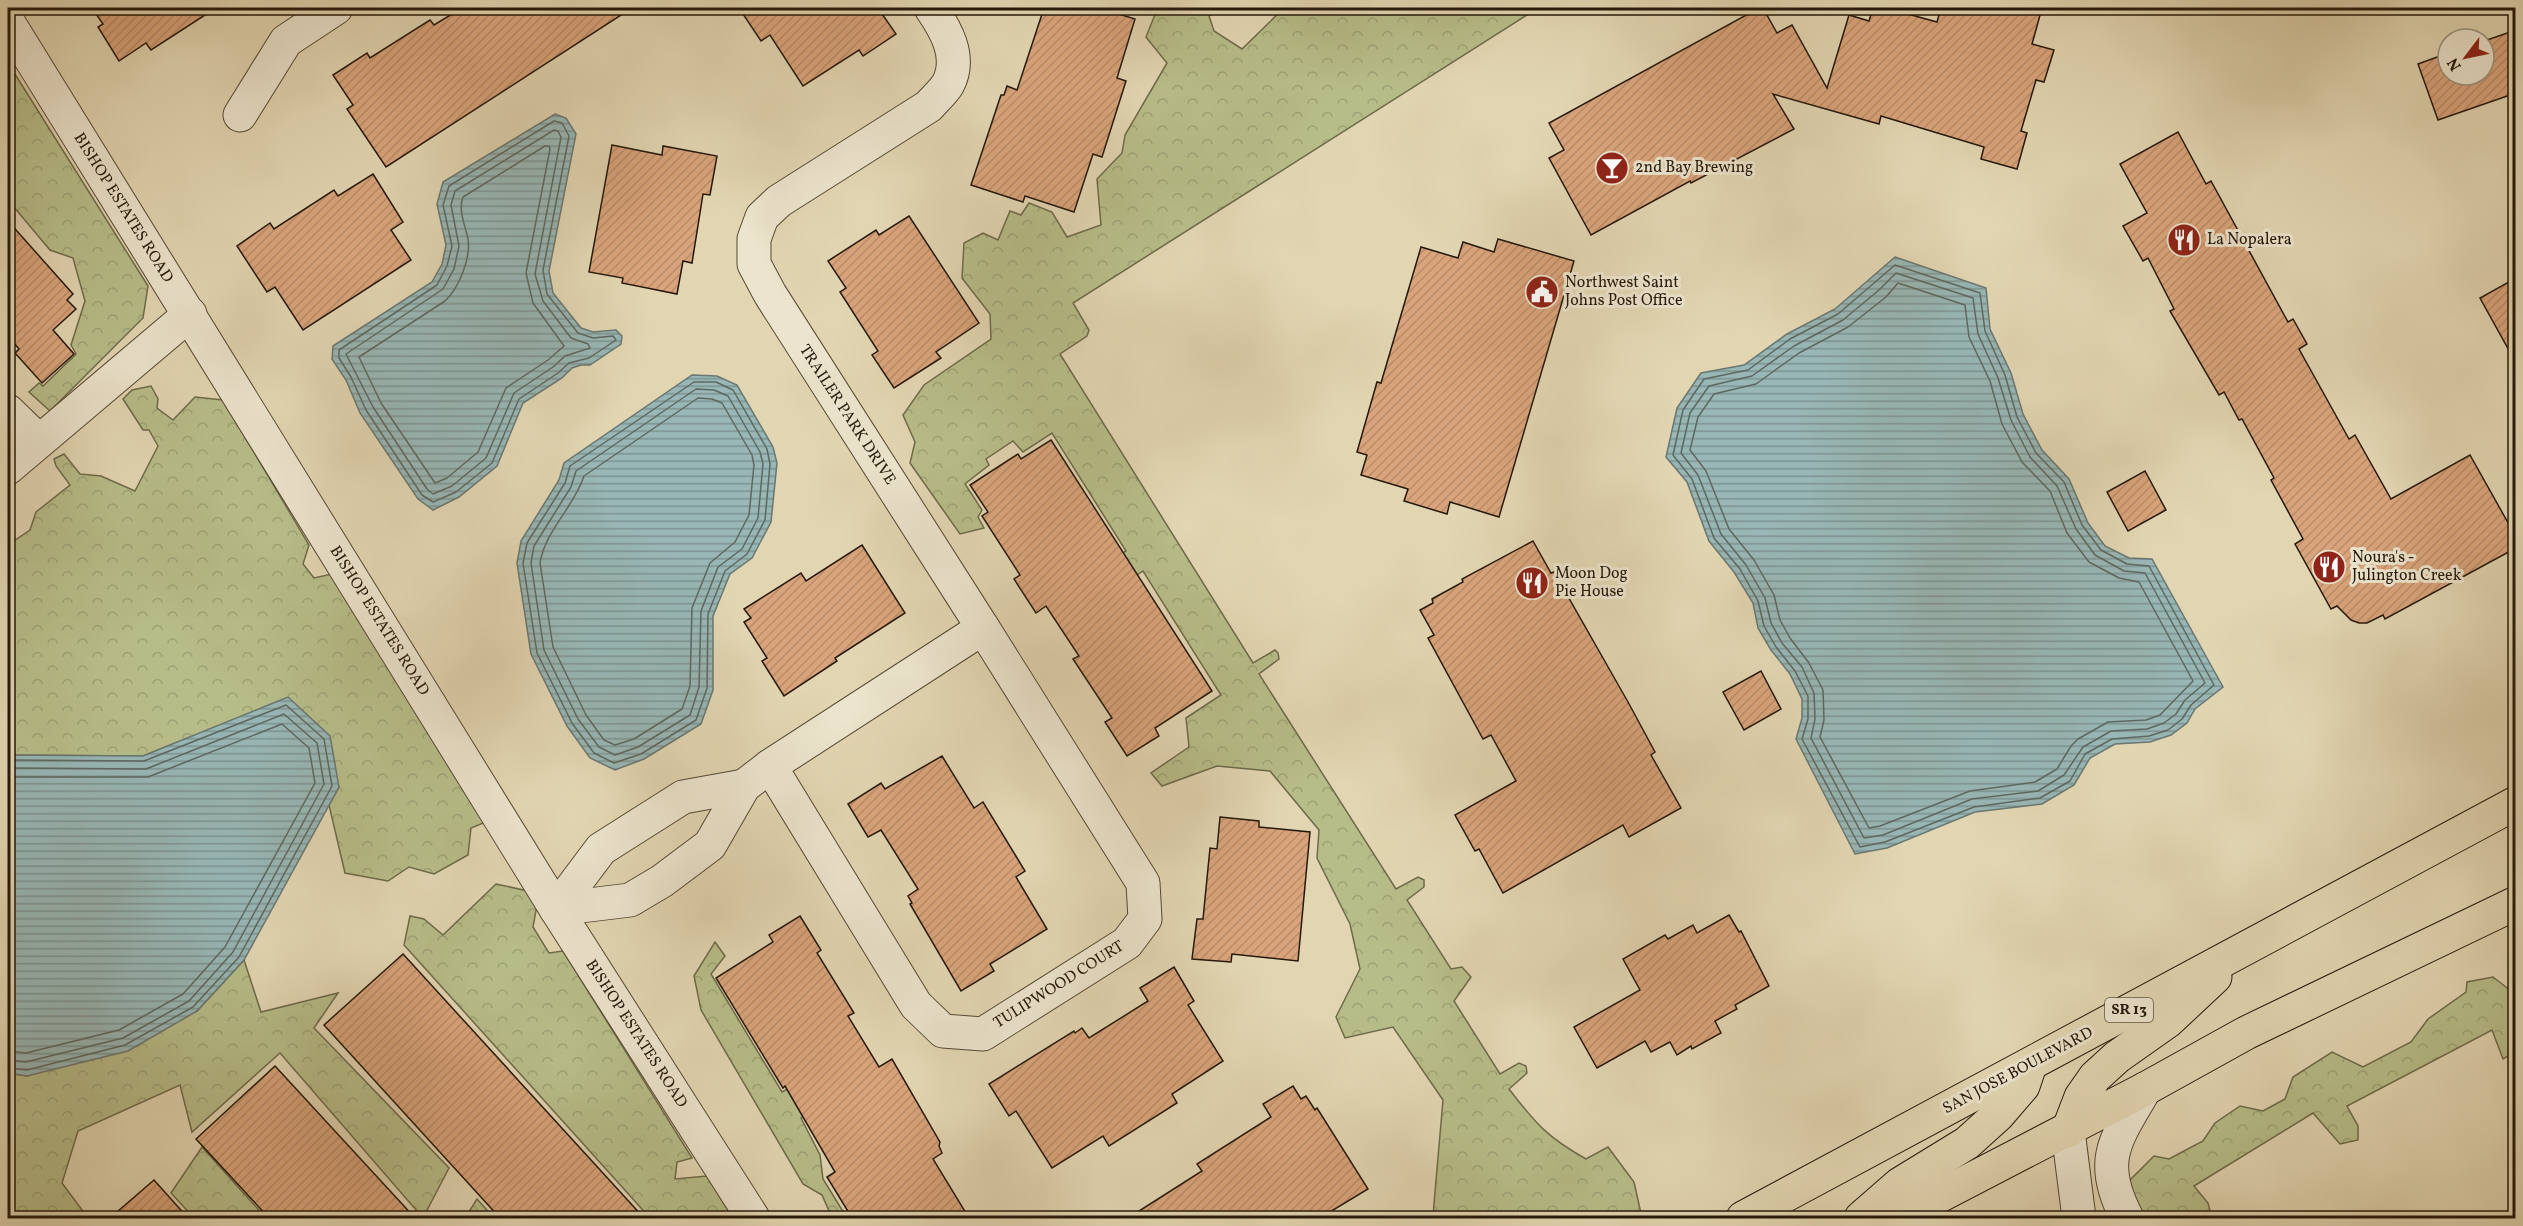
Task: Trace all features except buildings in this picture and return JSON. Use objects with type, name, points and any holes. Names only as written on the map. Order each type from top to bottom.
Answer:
[{"type":"main road","name":"SAN JOSE BOULEVARD","points":[[1743,1218],[2516,803]]},
{"type":"main road","points":[[1897,1218],[2068,1131],[2246,1033],[2516,903]]},
{"type":"main road","points":[[2068,1131],[2081,1097],[2095,1077],[2117,1057],[2168,1022],[2249,945]]},
{"type":"main road","points":[[1862,1218],[1900,1184],[1967,1143],[1998,1115],[2023,1086],[2030,1065]]},
{"type":"street","points":[[240,115],[286,41],[336,8]]},
{"type":"street","name":"TRAILER PARK DRIVE","points":[[931,8],[947,32],[954,59],[948,84],[929,106],[774,206],[762,217],[754,239],[754,264],[770,294],[983,628]]},
{"type":"street","name":"BISHOP ESTATES ROAD","points":[[8,22],[556,909],[753,1218]]},
{"type":"street","points":[[8,468],[190,314]]},
{"type":"street","points":[[8,411],[39,441]]},
{"type":"street","points":[[556,909],[630,900],[662,881],[710,845],[744,786],[770,766],[983,628]]},
{"type":"street","name":"TULIPWOOD COURT","points":[[770,766],[916,1005],[943,1031],[982,1034],[1127,943],[1145,919],[1143,883],[983,628]]},
{"type":"street","points":[[556,909],[601,849],[683,797],[744,786]]},
{"type":"street","points":[[2127,1218],[2115,1195],[2110,1162],[2116,1140],[2145,1089]]},
{"type":"street","points":[[2068,1131],[2079,1218]]},
{"type":"green space","points":[[1146,8],[1223,8],[1209,16],[1214,31],[1242,49],[1284,8],[1538,8],[1073,303],[1089,330],[1087,336],[1060,354],[1253,663],[1275,650],[1278,653],[1279,659],[1259,674],[1396,889],[1418,877],[1424,880],[1424,887],[1407,900],[1451,969],[1462,967],[1471,977],[1454,1001],[1500,1074],[1519,1063],[1526,1066],[1527,1073],[1509,1089],[1543,1129],[1561,1144],[1586,1159],[1608,1147],[1634,1182],[1642,1218],[1454,1218],[1433,1215],[1443,1100],[1393,1027],[1345,1038],[1336,1017],[1360,969],[1350,924],[1317,858],[1319,830],[1270,771],[1217,766],[1162,786],[1151,773],[1189,747],[1186,718],[1221,695],[1143,571],[1121,586],[1086,575],[1126,551],[1052,433],[1023,452],[1013,441],[986,459],[989,465],[965,484],[982,510],[978,517],[984,528],[960,534],[910,463],[915,442],[903,415],[924,385],[991,339],[990,314],[962,278],[964,243],[983,233],[998,240],[1010,211],[1021,215],[1029,203],[1052,212],[1067,237],[1101,225],[1097,179],[1122,153],[1125,135],[1167,63],[1146,37],[1156,12]]},
{"type":"green space","points":[[8,63],[148,286],[143,318],[50,411],[29,392],[39,383],[43,386],[76,354],[71,345],[85,301],[73,258],[50,250],[8,200]]},
{"type":"green space","points":[[151,386],[158,399],[157,408],[173,420],[195,397],[223,400],[309,545],[303,564],[314,578],[332,574],[486,822],[471,828],[468,855],[434,874],[409,867],[388,881],[345,873],[329,805],[339,787],[288,698],[143,756],[8,755],[8,545],[30,530],[36,512],[70,485],[56,466],[54,459],[64,454],[80,474],[101,476],[135,491],[158,446],[149,430],[143,430],[123,399],[132,390]]},
{"type":"green space","points":[[496,884],[528,891],[537,905],[533,927],[549,953],[563,951],[692,1158],[677,1162],[675,1179],[707,1176],[733,1218],[650,1218],[404,945],[410,916],[424,919],[443,935]]},
{"type":"green space","points":[[715,942],[725,956],[711,974],[782,1092],[811,1076],[823,1104],[801,1118],[820,1155],[823,1179],[847,1218],[825,1218],[829,1211],[822,1195],[803,1184],[701,1010],[694,976]]},
{"type":"green space","points":[[244,960],[261,1012],[338,993],[314,1028],[449,1168],[423,1218],[280,1053],[192,1132],[180,1085],[78,1131],[62,1183],[88,1218],[8,1218],[8,1073],[27,1076],[197,1011]]},
{"type":"green space","points":[[2493,977],[2515,994],[2515,1052],[2503,1059],[2492,1030],[2347,1106],[2358,1126],[2358,1140],[2340,1144],[2313,1113],[2194,1186],[2208,1203],[2212,1218],[2140,1218],[2127,1183],[2154,1156],[2169,1159],[2203,1141],[2215,1123],[2240,1106],[2263,1111],[2285,1099],[2293,1077],[2332,1052],[2363,1067],[2411,1042],[2428,1019],[2466,992],[2467,982]]},
{"type":"green space","points":[[202,1147],[266,1218],[194,1218],[171,1193]]},
{"type":"green space","points":[[477,1199],[494,1218],[465,1218]]},
{"type":"water","points":[[555,114],[566,118],[576,134],[549,271],[553,293],[581,328],[593,332],[616,330],[622,336],[621,344],[590,365],[572,368],[562,378],[523,403],[497,466],[459,497],[433,510],[418,499],[360,413],[346,380],[332,359],[333,346],[432,282],[442,264],[446,245],[437,204],[443,182]]},
{"type":"water","points":[[1895,257],[1986,288],[1990,329],[2011,373],[2023,414],[2042,450],[2069,479],[2088,523],[2105,546],[2129,558],[2152,559],[2223,687],[2195,709],[2187,723],[2171,735],[2150,742],[2115,744],[2090,758],[2074,785],[2042,804],[1975,812],[1887,848],[1855,854],[1796,739],[1802,718],[1802,699],[1790,674],[1771,650],[1758,628],[1753,603],[1734,572],[1709,541],[1687,482],[1666,457],[1677,408],[1701,373],[1744,365],[1787,334],[1835,309]]},
{"type":"water","points":[[692,375],[717,376],[737,385],[773,447],[777,463],[771,522],[752,558],[730,574],[713,616],[713,690],[701,724],[644,759],[615,770],[590,758],[567,726],[531,654],[517,563],[521,541],[559,480],[564,463]]},
{"type":"water","points":[[288,697],[330,736],[339,787],[244,960],[197,1011],[128,1051],[27,1076],[8,1073],[8,755],[143,756]]},
{"type":"place","name":"2nd Bay Brewing","points":[[1612,168]]},
{"type":"place","name":"La Nopalera","points":[[2184,240]]},
{"type":"place","name":"Northwest Saint Johns Post Office","points":[[1542,292]]},
{"type":"place","name":"Noura's - Julington Creek","points":[[2329,567]]},
{"type":"place","name":"Moon Dog Pie House","points":[[1532,583]]}]
